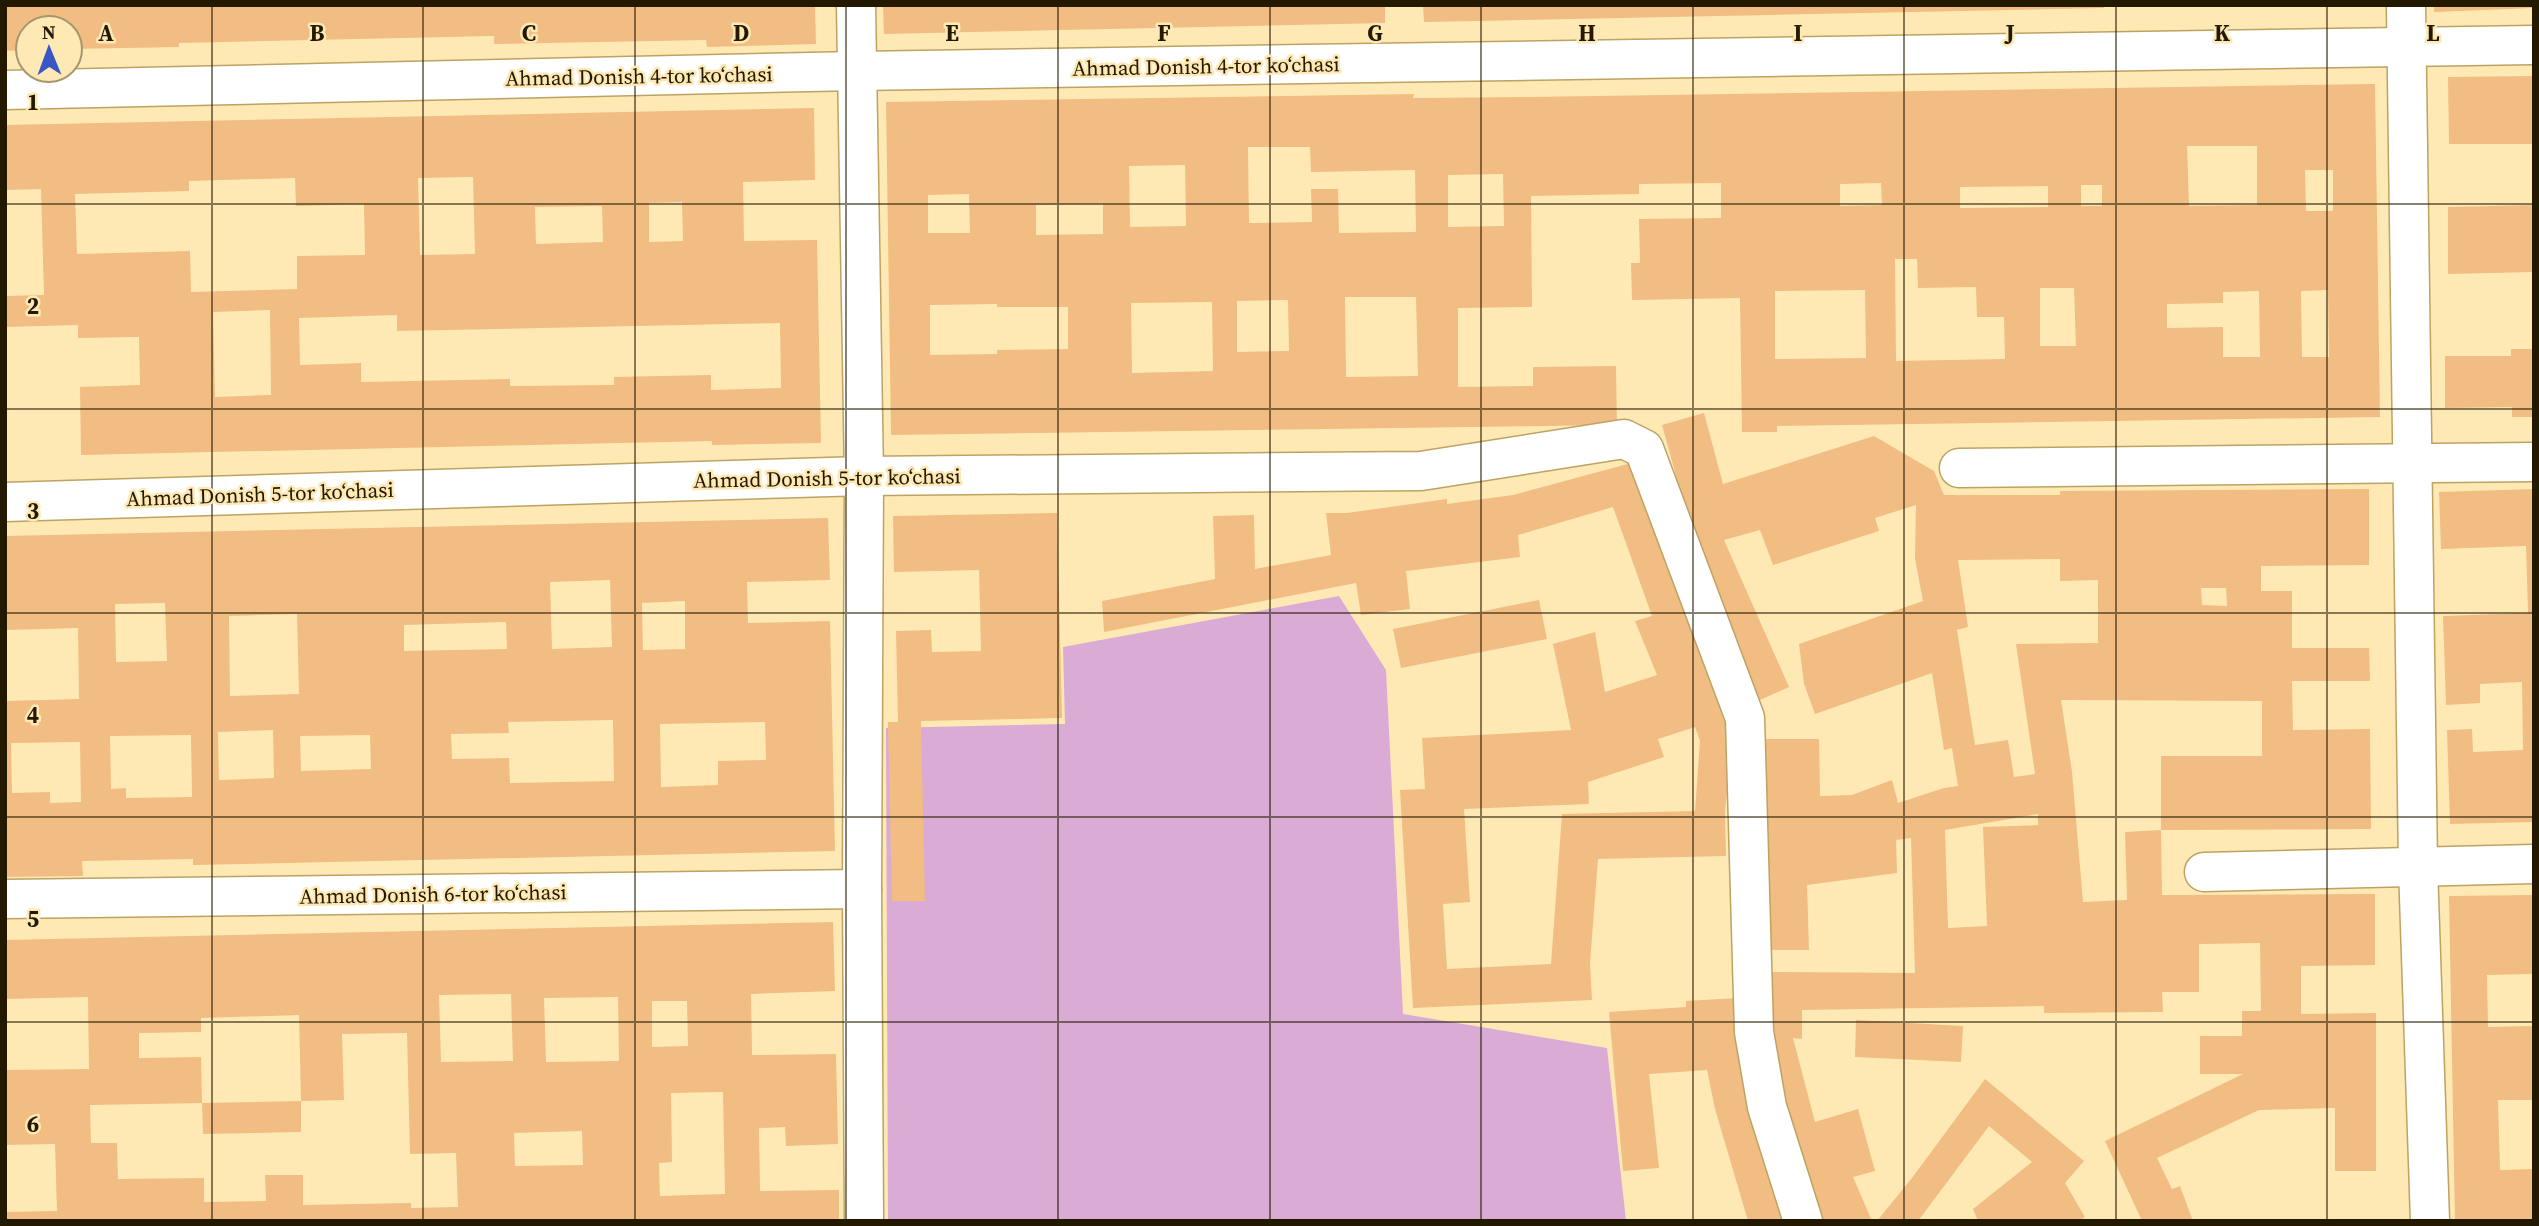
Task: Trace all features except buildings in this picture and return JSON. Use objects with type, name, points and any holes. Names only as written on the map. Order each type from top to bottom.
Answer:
[{"type":"street","points":[[856,5],[864,476],[864,1221]]},
{"type":"street","points":[[2406,5],[2418,867],[2430,1221]]},
{"type":"street","name":"Ahmad Donish 4-tor koʻchasi","points":[[5,90],[857,71],[2534,45]]},
{"type":"street","name":"Ahmad Donish 5-tor koʻchasi","points":[[5,502],[864,476],[1421,471],[1624,439],[1644,449],[1745,718],[1754,1032],[1767,1107],[1803,1221]]},
{"type":"street","points":[[1959,468],[2534,462]]},
{"type":"street","points":[[2204,872],[2534,864]]},
{"type":"street","name":"Ahmad Donish 6-tor koʻchasi","points":[[5,899],[862,889]]},
{"type":"shaded area","points":[[1339,596],[1386,670],[1403,1014],[1607,1048],[1626,1221],[888,1221],[886,728],[1065,724],[1063,647]]}]
